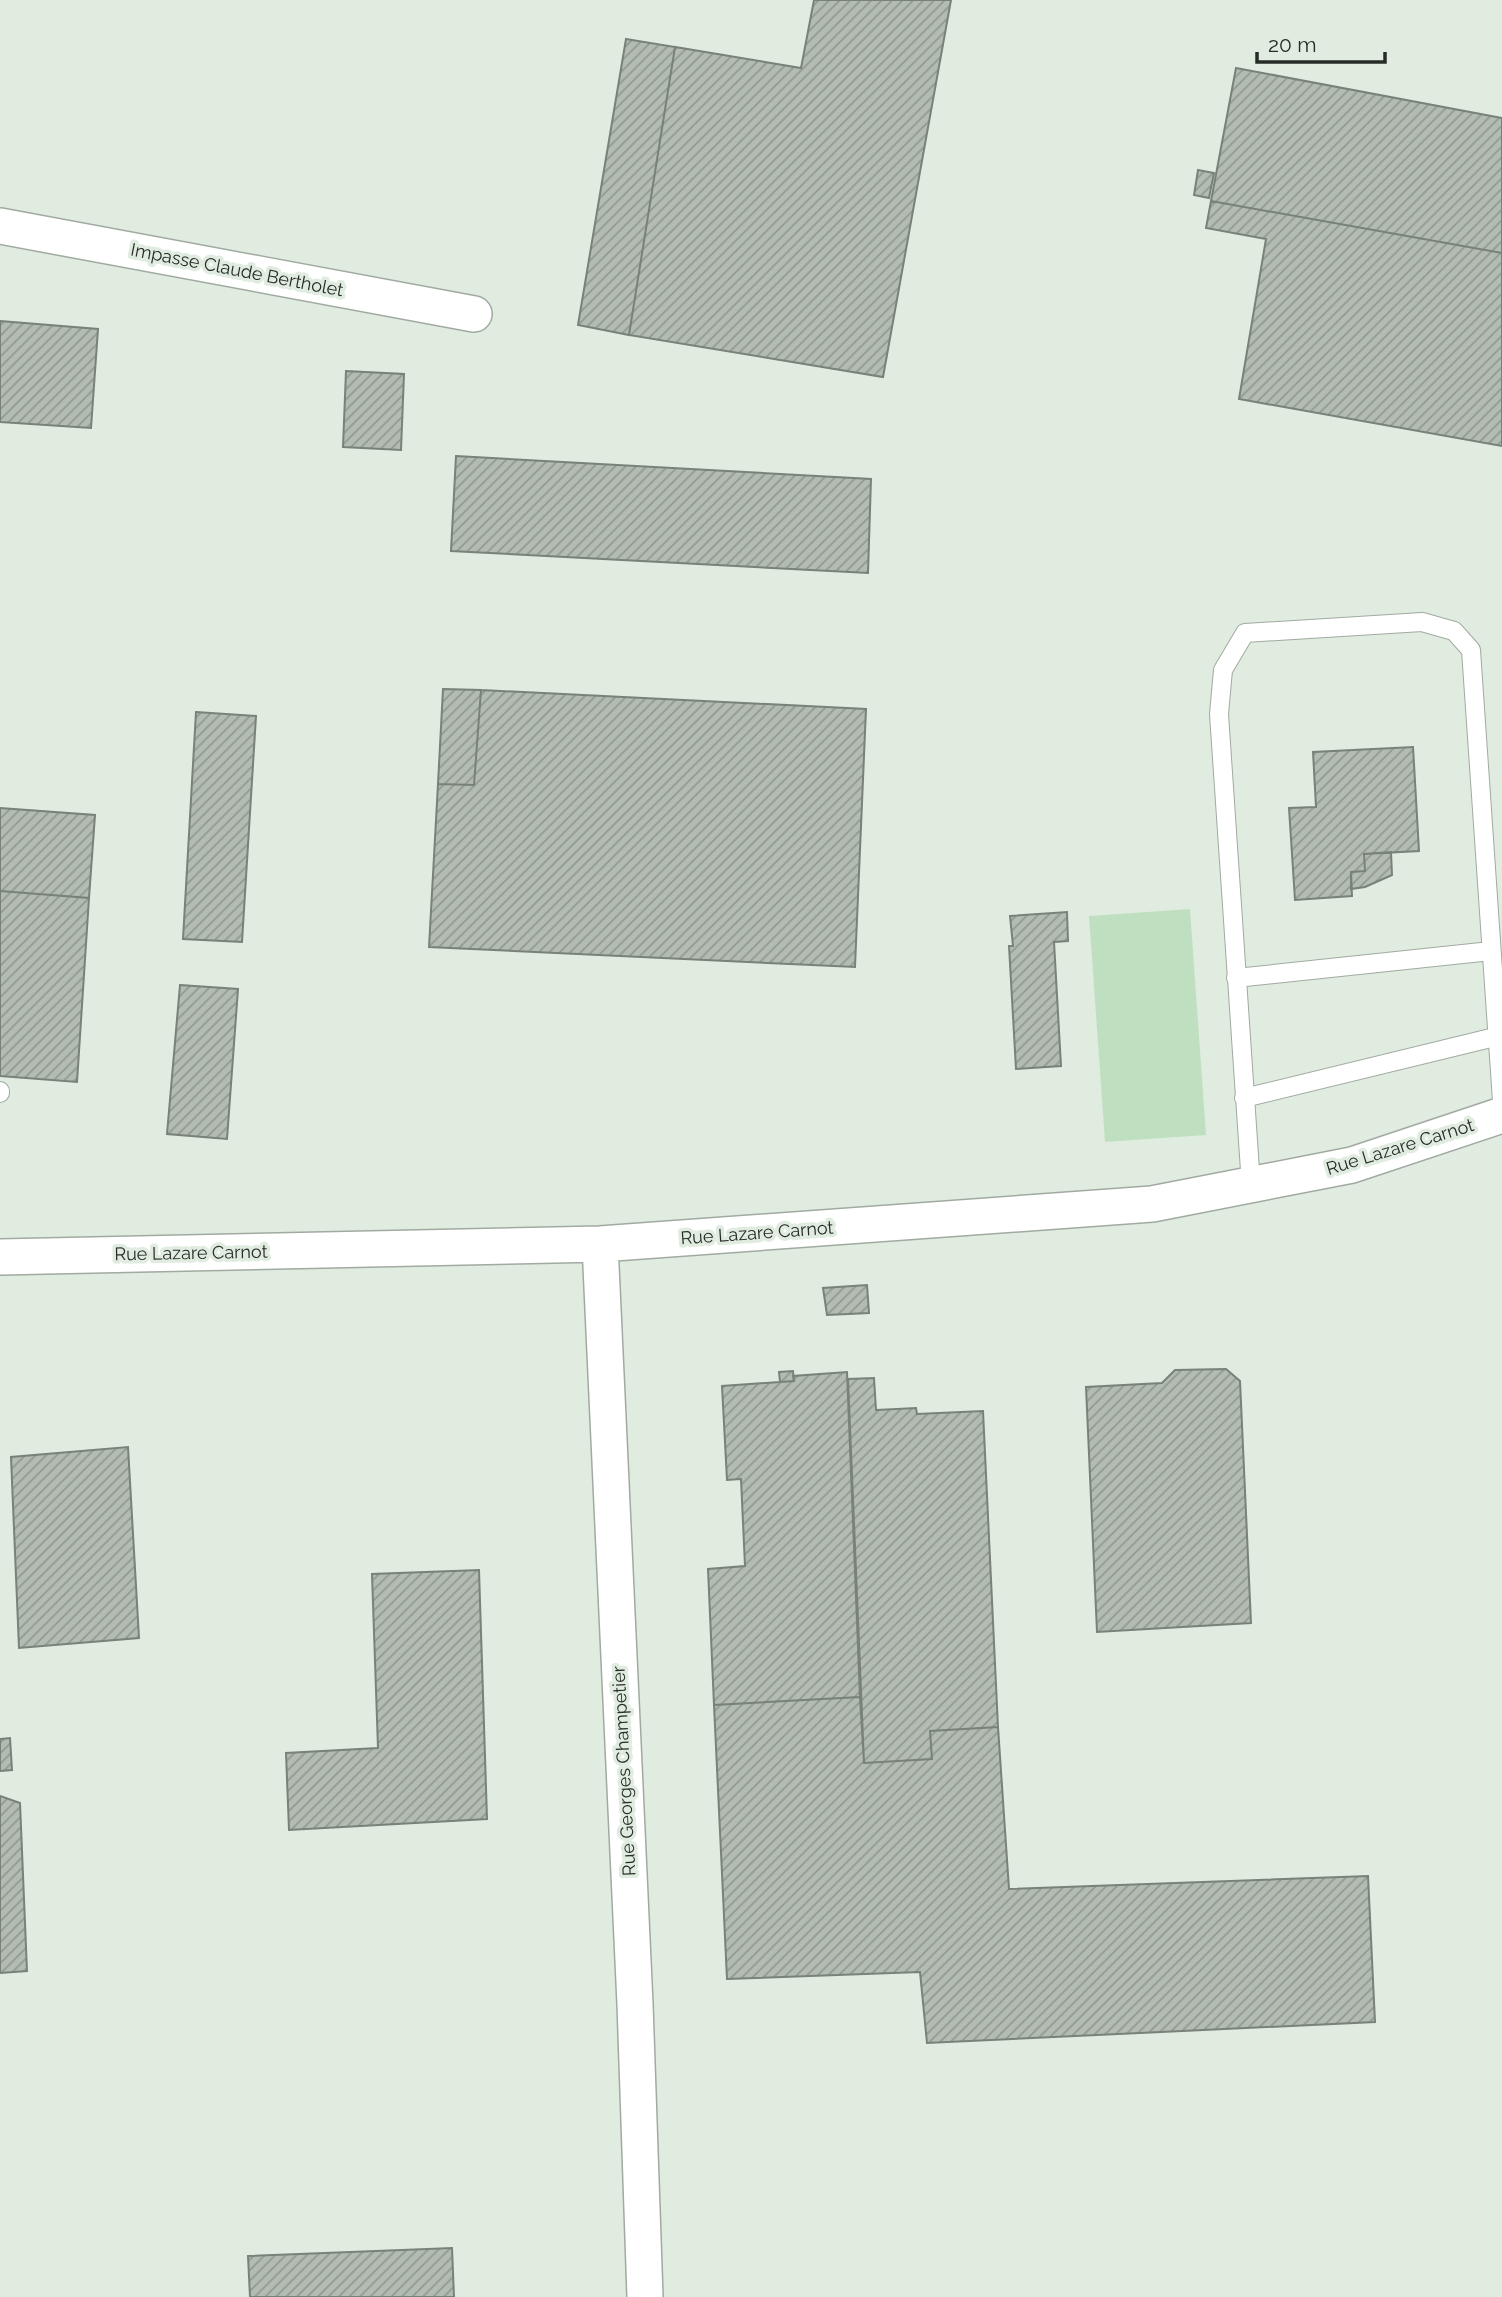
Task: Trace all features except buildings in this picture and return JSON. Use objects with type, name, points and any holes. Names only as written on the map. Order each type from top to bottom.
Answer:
[{"type":"street","name":"Impasse Claude Bertholet","points":[[0,226],[474,314]]},
{"type":"street","name":"Rue Lazare Carnot","points":[[0,1257],[600,1244],[1152,1204],[1352,1165],[1502,1115]]},
{"type":"street","name":"Rue Georges Champetier","points":[[600,1244],[635,1990],[645,2297]]},
{"type":"lane","points":[[1251,1185],[1219,714],[1223,670],[1245,632],[1422,622],[1454,631],[1471,650],[1502,1101]]},
{"type":"lane","points":[[1236,978],[1491,951]]},
{"type":"lane","points":[[1244,1098],[1499,1035]]},
{"type":"green space","points":[[1190,909],[1206,1135],[1105,1142],[1089,916]]}]
